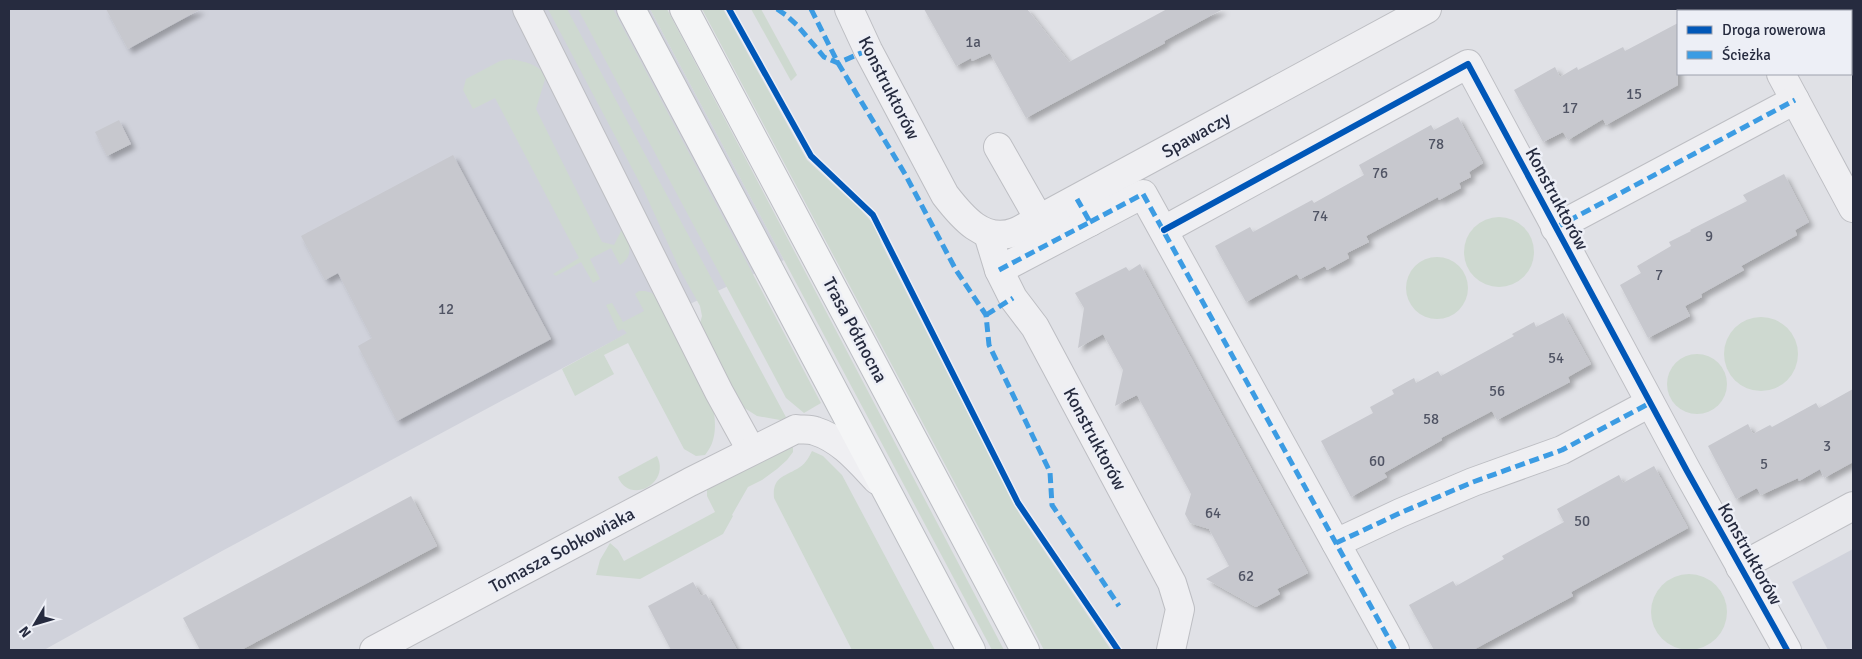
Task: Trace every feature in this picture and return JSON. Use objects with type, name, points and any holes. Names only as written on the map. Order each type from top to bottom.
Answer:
[{"type":"main road","points":[[631,9],[971,650]]},
{"type":"main road","name":"Trasa Północna","points":[[684,9],[1025,650]]},
{"type":"street","points":[[527,9],[715,384],[751,450]]},
{"type":"street","name":"Konstruktorów","points":[[849,9],[868,50],[945,195],[960,215],[974,227],[988,234],[999,270],[1013,298],[1035,328],[1172,582],[1180,608],[1171,650]]},
{"type":"street","name":"Spawaczy","points":[[999,270],[1083,211],[1427,9]]},
{"type":"street","name":"Konstruktorów","points":[[1164,230],[1468,64],[1650,403],[1787,650]]},
{"type":"street","points":[[1782,75],[1853,208]]},
{"type":"street","points":[[1556,228],[1795,100]]},
{"type":"street","points":[[998,147],[1039,219]]},
{"type":"street","points":[[988,234],[1002,235],[1015,232],[1039,219],[1083,211],[1144,194],[1395,650]]},
{"type":"street","points":[[1336,543],[1473,482],[1562,450],[1650,403]]},
{"type":"street","name":"Tomasza Sobkowiaka","points":[[374,650],[751,450],[796,429],[815,431],[837,442],[851,453],[885,488]]},
{"type":"street","points":[[1740,567],[1853,506]]},
{"type":"shaded area","points":[[9,9],[650,9],[784,260],[628,333],[222,551],[44,650],[9,650]]},
{"type":"shaded area","points":[[548,9],[567,9],[787,419],[780,420],[757,416],[734,400],[698,331],[702,316],[700,306],[680,270],[644,191]]},
{"type":"shaded area","points":[[578,9],[613,9],[821,403],[804,413],[786,398]]},
{"type":"shaded area","points":[[650,9],[667,9],[1004,650],[992,650]]},
{"type":"shaded area","points":[[702,9],[723,9],[807,160],[860,209],[877,228],[881,243],[1020,515],[1111,650],[1044,650]]},
{"type":"shaded area","points":[[751,9],[761,9],[797,75],[791,81]]},
{"type":"shaded area","points":[[510,59],[535,66],[546,76],[536,109],[602,242],[614,245],[621,231],[624,231],[628,241],[629,254],[620,265],[611,248],[590,259],[600,279],[593,283],[581,262],[556,276],[553,274],[579,258],[495,98],[473,109],[463,90],[466,79],[500,61]]},
{"type":"shaded area","points":[[1499,217],[1512,220],[1524,227],[1531,239],[1534,252],[1531,265],[1524,277],[1512,284],[1499,287],[1486,284],[1474,277],[1467,265],[1464,252],[1467,239],[1474,227],[1486,220]]},
{"type":"shaded area","points":[[1437,257],[1449,260],[1459,266],[1465,276],[1468,288],[1465,300],[1459,310],[1449,316],[1437,319],[1425,316],[1415,310],[1409,300],[1406,288],[1409,276],[1415,266],[1425,260]]},
{"type":"shaded area","points":[[639,291],[652,293],[658,299],[713,406],[715,432],[712,444],[705,455],[696,456],[684,449],[628,343],[604,355],[614,374],[575,396],[562,369],[627,333],[623,329],[618,331],[606,305],[612,303],[623,322],[644,311],[635,294]]},
{"type":"shaded area","points":[[1761,317],[1775,320],[1787,328],[1795,340],[1798,354],[1795,368],[1787,380],[1775,388],[1761,391],[1747,388],[1735,380],[1727,368],[1724,354],[1727,340],[1735,328],[1747,320]]},
{"type":"shaded area","points":[[1697,354],[1713,359],[1718,363],[1722,368],[1727,384],[1722,400],[1718,405],[1713,409],[1697,414],[1681,409],[1676,405],[1672,400],[1667,384],[1672,368],[1676,363],[1681,359]]},
{"type":"shaded area","points":[[785,447],[793,447],[793,452],[777,469],[748,487],[723,534],[640,579],[596,575],[600,560],[610,543],[618,550],[624,561],[715,512],[707,496],[707,488]]},
{"type":"shaded area","points":[[812,451],[823,456],[842,475],[935,650],[852,650],[774,498],[777,481],[802,465]]},
{"type":"shaded area","points":[[657,456],[660,466],[654,482],[639,490],[623,485],[618,477]]},
{"type":"shaded area","points":[[1853,549],[1853,650],[1828,650],[1792,582]]},
{"type":"shaded area","points":[[1689,574],[1703,577],[1716,585],[1724,598],[1727,612],[1724,626],[1716,639],[1703,647],[1689,650],[1675,647],[1662,639],[1654,626],[1651,612],[1654,598],[1662,585],[1675,577]]},
{"type":"building","points":[[106,9],[201,9],[128,49]]},
{"type":"building","points":[[924,9],[1027,9],[1069,62],[1167,9],[1223,9],[1164,41],[1165,43],[1026,118],[990,53],[972,61],[971,58],[956,66]]},
{"type":"building","points":[[1677,24],[1678,85],[1606,125],[1603,119],[1568,140],[1563,132],[1543,142],[1514,90],[1555,67],[1560,77],[1577,67],[1578,70],[1623,47],[1625,51]]},
{"type":"building","points":[[1458,117],[1483,163],[1469,172],[1471,177],[1459,183],[1461,188],[1439,200],[1438,197],[1366,236],[1369,242],[1347,253],[1349,258],[1327,270],[1325,266],[1300,279],[1297,274],[1246,302],[1215,246],[1250,227],[1253,232],[1312,200],[1314,203],[1364,175],[1359,165],[1431,125],[1434,130]]},
{"type":"building","points":[[119,120],[131,144],[107,156],[95,132]]},
{"type":"building","points":[[453,155],[551,339],[397,421],[358,346],[372,338],[338,273],[325,280],[301,236]]},
{"type":"building","points":[[1784,174],[1809,222],[1795,230],[1797,235],[1741,266],[1744,270],[1701,294],[1702,297],[1685,306],[1690,316],[1648,338],[1620,285],[1641,273],[1637,266],[1671,246],[1669,242],[1747,201],[1743,195]]},
{"type":"building","points":[[1140,264],[1308,573],[1277,589],[1280,594],[1256,607],[1206,579],[1229,566],[1209,529],[1190,523],[1185,514],[1191,494],[1137,395],[1115,406],[1123,370],[1103,334],[1078,348],[1084,308],[1075,293],[1126,267],[1129,271]]},
{"type":"building","points":[[1563,313],[1591,364],[1568,377],[1570,382],[1497,420],[1492,411],[1441,438],[1442,440],[1384,473],[1387,477],[1351,497],[1321,441],[1373,413],[1370,407],[1394,394],[1392,390],[1414,378],[1416,383],[1438,371],[1441,376],[1514,336],[1512,334],[1534,322],[1536,327]]},
{"type":"building","points":[[1853,389],[1853,462],[1824,478],[1820,469],[1799,481],[1798,478],[1761,495],[1757,488],[1736,499],[1708,446],[1748,424],[1753,434],[1770,425],[1772,427],[1816,403],[1819,408]]},
{"type":"building","points":[[1654,466],[1688,528],[1571,592],[1573,596],[1473,650],[1434,650],[1409,605],[1453,581],[1456,586],[1504,559],[1502,556],[1564,522],[1557,509],[1619,475],[1623,483]]},
{"type":"building","points":[[411,496],[437,546],[241,650],[200,650],[183,618]]},
{"type":"building","points":[[693,582],[701,596],[706,594],[737,650],[671,650],[648,606]]},
{"type":"marked path","points":[[777,9],[797,25],[824,57],[838,63],[868,50]]},
{"type":"marked path","points":[[811,9],[838,63],[905,174],[956,270],[986,315],[989,345],[1050,472],[1052,505],[1119,606]]},
{"type":"marked path","points":[[1555,228],[1795,100]]},
{"type":"marked path","points":[[1090,222],[1143,194],[1395,650]]},
{"type":"marked path","points":[[999,270],[1090,222],[1077,199]]},
{"type":"marked path","points":[[986,315],[1013,298]]},
{"type":"marked path","points":[[1336,543],[1473,482],[1562,450],[1650,403]]},
{"type":"cycle path","points":[[729,9],[811,156],[873,215],[1018,503],[1118,650]]},
{"type":"cycle path","points":[[1164,230],[1468,64],[1687,471],[1787,650]]}]
